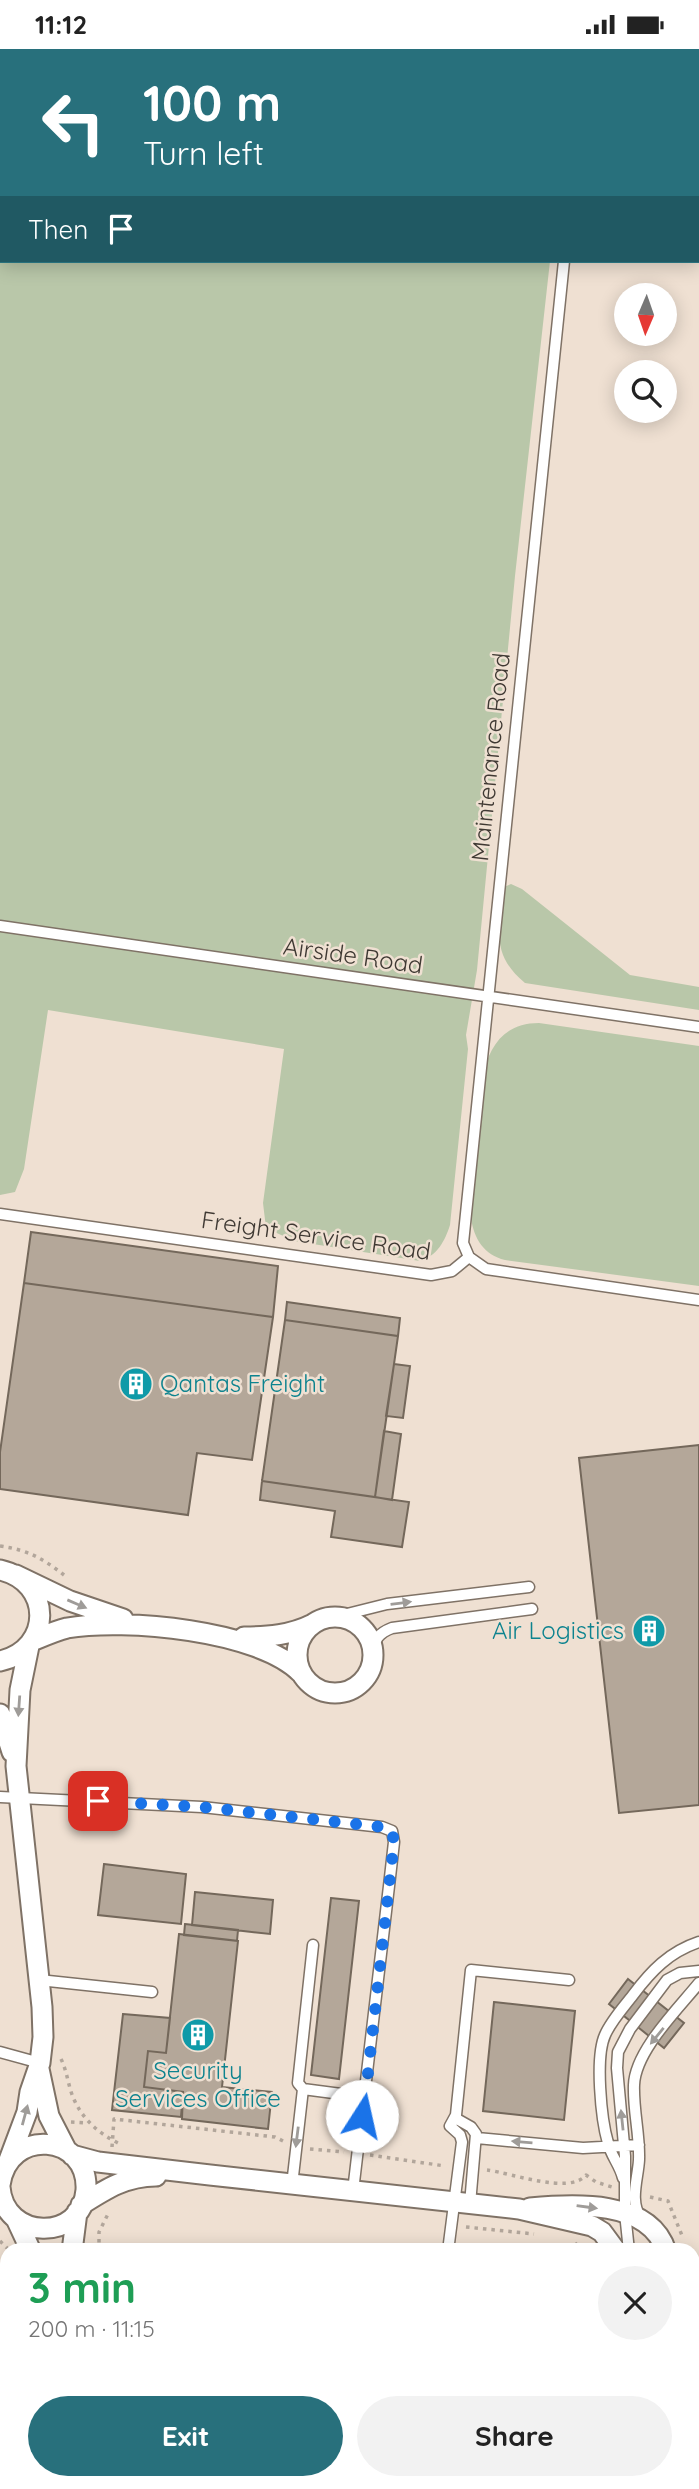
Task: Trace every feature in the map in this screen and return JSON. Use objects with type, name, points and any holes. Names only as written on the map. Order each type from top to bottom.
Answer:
[{"type":"street","points":[[8,1572],[89,1609],[145,1626]]},
{"type":"street","points":[[8,1572],[31,1588],[39,1606],[39,1626],[31,1644],[20,1690],[16,1766],[10,1797],[39,1980],[43,2031],[39,2066],[30,2092],[27,2112],[5,2164],[0,2186],[5,2207],[26,2243]]},
{"type":"street","points":[[0,1661],[16,1656],[31,1644],[67,1629],[93,1625],[145,1626],[225,1638],[263,1649],[288,1661],[311,1685],[325,1692],[349,1691],[371,1668],[373,1653],[367,1635],[361,1627],[344,1618],[335,1617],[293,1632],[265,1637],[225,1638]]},
{"type":"street","points":[[301,1673],[296,1658],[299,1642],[313,1624]]},
{"type":"street","points":[[0,1714],[16,1766]]},
{"type":"street","points":[[39,2066],[49,2116],[82,2168],[86,2183],[73,2243]]},
{"type":"street","points":[[5,2164],[19,2151],[40,2144],[54,2145],[70,2153],[111,2163],[519,2209],[593,2226],[611,2243]]},
{"type":"street","points":[[11,2218],[33,2228],[49,2229],[65,2223],[79,2209],[114,2184],[141,2176],[210,2175]]},
{"type":"street","points":[[519,2209],[575,2205],[625,2213],[646,2223],[660,2236],[663,2243]]},
{"type":"lane","name":"Maintenance Road","points":[[469,1257],[463,1243],[486,996],[564,263]]},
{"type":"lane","name":"Airside Road","points":[[0,926],[699,1027]]},
{"type":"lane","name":"Freight Service Road","points":[[0,1214],[431,1275],[452,1271],[469,1257]]},
{"type":"lane","points":[[469,1257],[486,1269],[699,1300]]},
{"type":"lane","points":[[335,1617],[387,1604],[529,1587]]},
{"type":"lane","points":[[373,1653],[376,1639],[392,1628],[532,1609]]},
{"type":"lane","points":[[10,1797],[202,1807],[382,1827],[392,1831],[394,1842],[354,2191]]},
{"type":"lane","points":[[625,2187],[609,2147],[599,2066],[601,2046],[608,2029],[655,1967],[699,1942]]},
{"type":"lane","points":[[313,1945],[298,2083],[303,2089],[364,2097]]},
{"type":"lane","points":[[463,2203],[460,2168],[462,2139],[453,2122],[471,1970],[569,1980]]},
{"type":"lane","points":[[628,2243],[625,2213],[625,2146],[617,2068],[622,2043],[667,1980],[680,1973],[699,1971]]},
{"type":"lane","points":[[39,1980],[152,1992]]},
{"type":"lane","points":[[646,2223],[639,2215],[635,2199],[639,2145],[634,2093],[636,2067],[646,2049],[699,1983]]},
{"type":"lane","points":[[0,2052],[39,2066]]},
{"type":"lane","points":[[292,2185],[303,2089]]},
{"type":"lane","points":[[449,2243],[451,2226],[463,2203],[474,2169],[477,2138],[471,2127],[453,2122]]},
{"type":"lane","points":[[477,2138],[583,2148],[639,2145]]},
{"type":"path","points":[[43,2031],[62,2062],[73,2096],[83,2115],[95,2129],[127,2147],[142,2165]]},
{"type":"path","points":[[111,2163],[114,2119],[275,2137],[296,2147],[460,2168]]},
{"type":"path","points":[[474,2169],[504,2172],[538,2182],[569,2184],[577,2183],[586,2175],[596,2182],[625,2187]]},
{"type":"path","points":[[99,2243],[99,2232],[114,2202],[114,2184]]},
{"type":"path","points":[[451,2226],[544,2235]]},
{"type":"path","points":[[570,2238],[575,2243]]},
{"type":"green space","points":[[0,263],[550,263],[515,576],[477,970],[466,1035],[468,1049],[450,1225],[446,1237],[431,1256],[420,1261],[294,1241],[266,1228],[263,1203],[284,1049],[48,1010],[24,1169],[15,1192],[0,1195]]},
{"type":"green space","points":[[511,884],[522,889],[630,975],[699,987],[699,1010],[525,983],[506,961],[501,950],[499,927],[504,887]]},
{"type":"green space","points":[[539,1023],[699,1046],[699,1286],[505,1260],[491,1254],[481,1245],[471,1218],[479,1101],[486,1064],[493,1047],[504,1035],[519,1026]]},
{"type":"building","points":[[31,1232],[278,1266],[273,1317],[24,1283]]},
{"type":"building","name":"Qantas Freight","points":[[24,1283],[273,1317],[252,1460],[197,1453],[188,1515],[0,1489],[0,1452]]},
{"type":"building","points":[[287,1302],[400,1318],[398,1336],[285,1320]]},
{"type":"building","points":[[285,1320],[398,1336],[375,1497],[262,1481]]},
{"type":"building","points":[[394,1364],[410,1366],[403,1418],[386,1416]]},
{"type":"building","points":[[384,1431],[401,1434],[392,1500],[375,1497]]},
{"type":"building","name":"Air Logistics","points":[[699,1445],[699,1805],[619,1813],[579,1458]]},
{"type":"building","points":[[262,1481],[409,1502],[402,1547],[331,1537],[335,1511],[260,1500]]},
{"type":"building","points":[[104,1864],[186,1874],[181,1924],[98,1915]]},
{"type":"building","points":[[195,1892],[273,1900],[270,1934],[192,1925]]},
{"type":"building","points":[[331,1898],[359,1901],[339,2079],[311,2075]]},
{"type":"building","points":[[185,1924],[238,1930],[237,1941],[184,1935]]},
{"type":"building","name":"Security Services Office","points":[[179,1934],[238,1941],[222,2087],[272,2092],[268,2129],[182,2119],[183,2092],[144,2087],[148,2051],[166,2053]]},
{"type":"building","points":[[628,1979],[684,2023],[664,2048],[609,2004]]},
{"type":"building","points":[[494,2002],[575,2011],[564,2120],[483,2111]]},
{"type":"building","points":[[123,2014],[170,2018],[166,2053],[148,2051],[144,2087],[183,2092],[181,2117],[112,2110]]},
{"type":"place","name":"Qantas Freight","points":[[136,1384]]},
{"type":"place","name":"Air Logistics","points":[[649,1631]]},
{"type":"place","name":"Security Services Office","points":[[198,2035]]},
{"type":"route","points":[[98,1801],[202,1807],[382,1827],[392,1831],[394,1842],[362,2116]]}]
